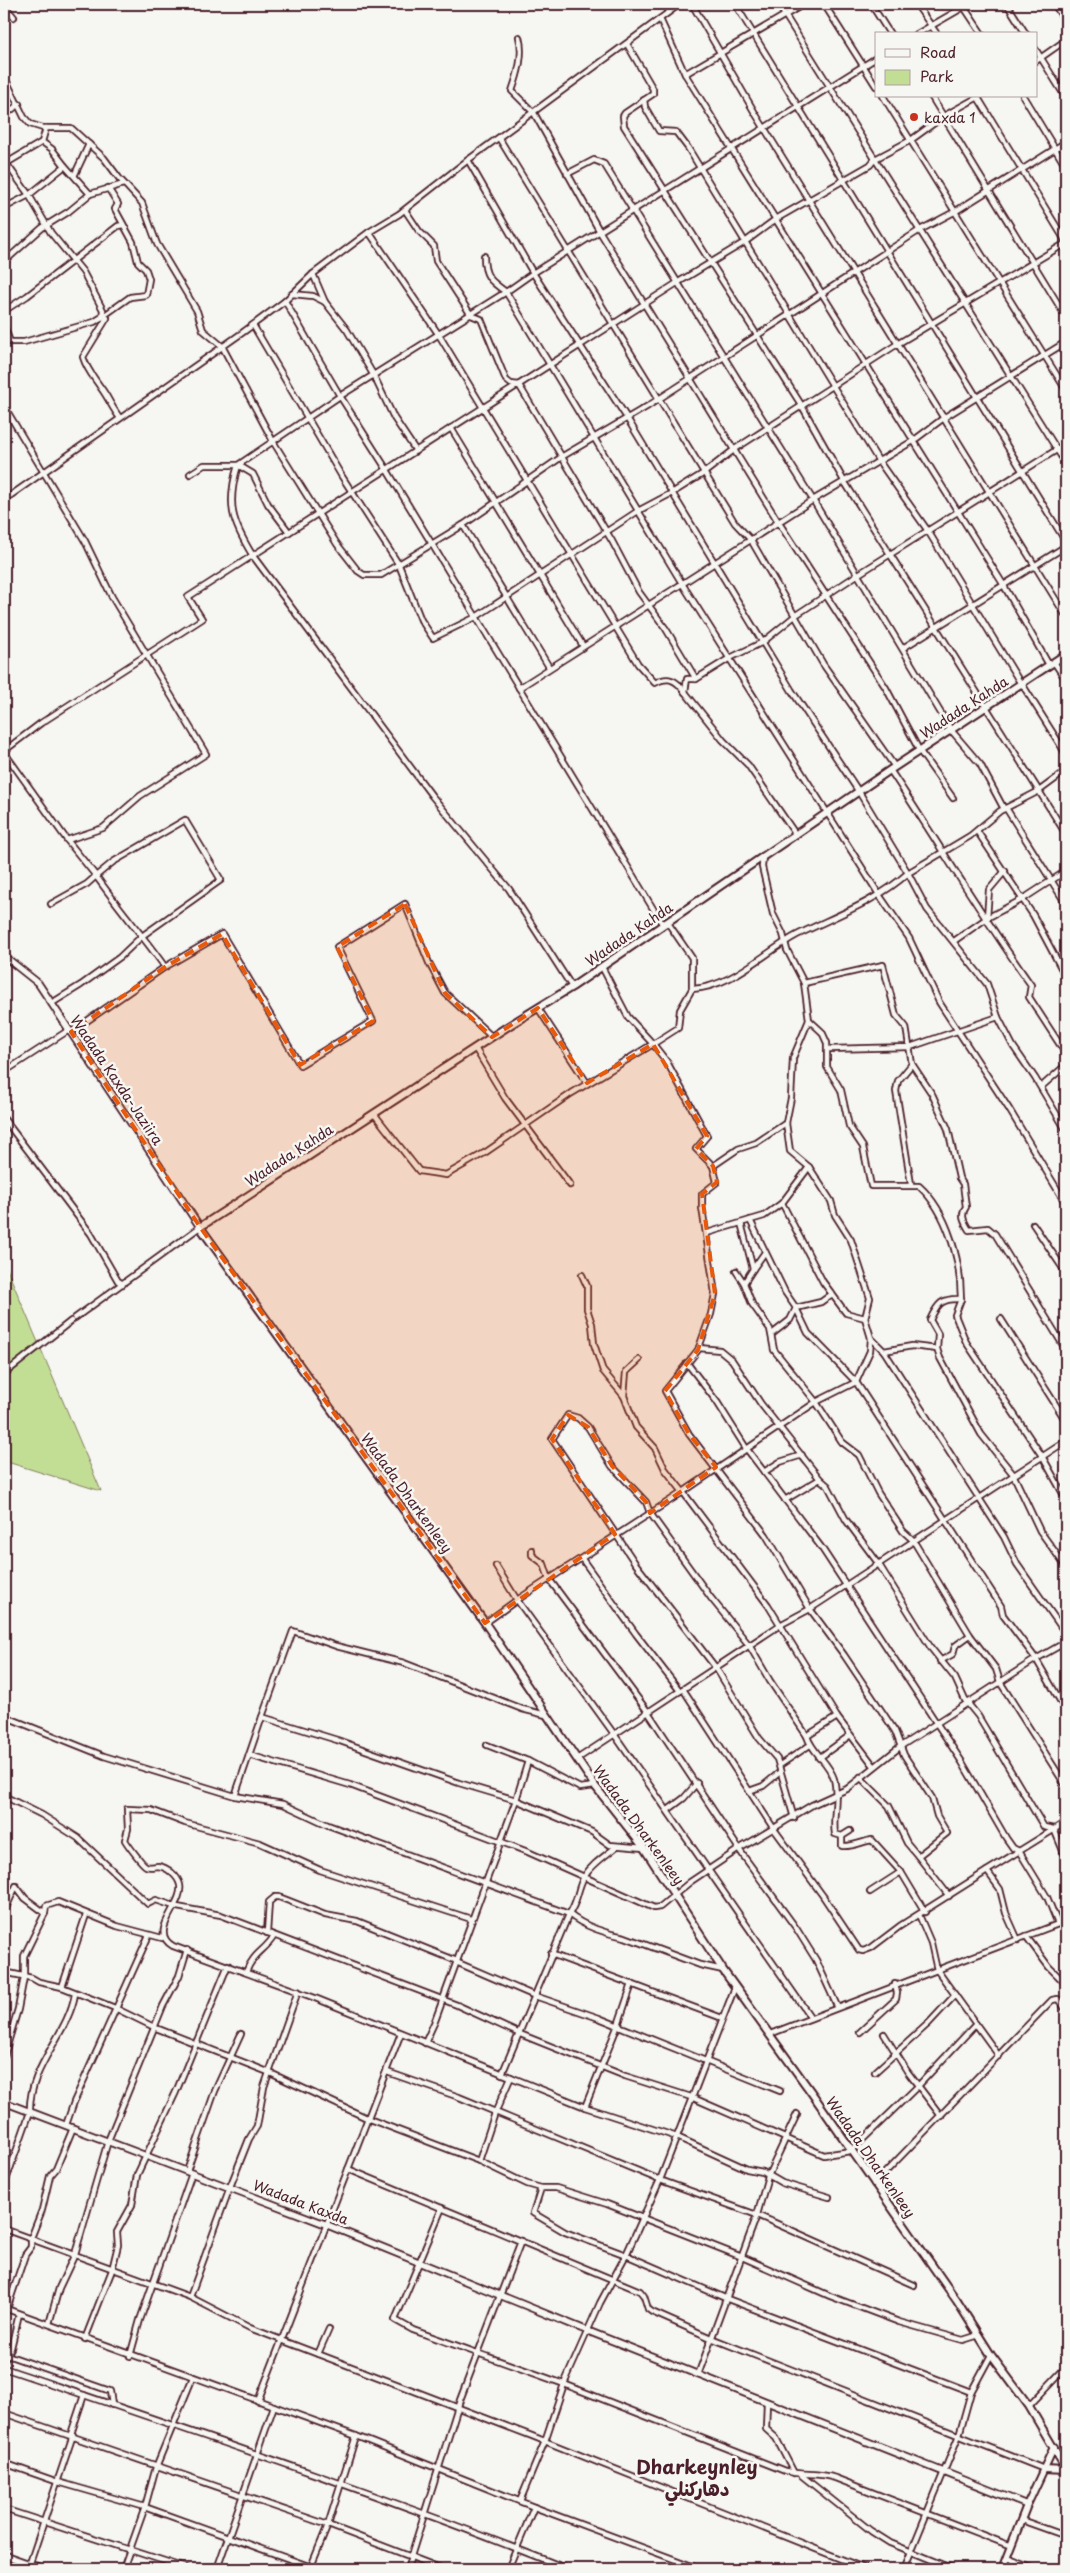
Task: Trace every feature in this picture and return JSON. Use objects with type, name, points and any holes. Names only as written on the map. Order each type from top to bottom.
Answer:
[{"type":"main road","name":"Wadada Kahda","points":[[200,1227],[572,987],[763,856],[796,836],[892,768],[987,708],[1066,654]]},
{"type":"main road","name":"Wadada Dharkenleey","points":[[200,1227],[485,1623],[595,1786],[644,1848],[722,1970],[770,2034],[991,2355],[1029,2406],[1066,2469]]},
{"type":"main road","points":[[1002,2569],[1027,2505],[1054,2447]]},
{"type":"main road","points":[[1044,2469],[1066,2469]]},
{"type":"street","points":[[4,500],[253,325],[285,301],[313,274],[369,232],[405,210],[468,160],[680,4]]},
{"type":"street","points":[[692,4],[720,54],[1036,564],[1066,616]]},
{"type":"street","points":[[735,4],[1066,542]]},
{"type":"street","points":[[778,4],[1066,464]]},
{"type":"street","points":[[685,74],[804,4]]},
{"type":"street","points":[[824,4],[875,84]]},
{"type":"street","points":[[871,4],[889,32]]},
{"type":"street","points":[[916,4],[935,32]]},
{"type":"street","points":[[920,32],[969,4]]},
{"type":"street","points":[[1007,4],[1025,32]]},
{"type":"street","points":[[1054,4],[1066,22]]},
{"type":"street","points":[[4,5],[14,17]]},
{"type":"street","points":[[963,6],[981,32]]},
{"type":"street","points":[[660,20],[685,74],[1052,664],[1066,680]]},
{"type":"street","points":[[519,37],[521,45],[518,75],[512,91],[534,113],[600,232],[646,303],[779,523],[886,688],[920,750],[953,798]]},
{"type":"street","points":[[4,38],[5,78],[24,117],[30,124],[46,128],[71,128],[104,158],[142,204],[157,244],[198,312],[203,330],[222,346],[274,442],[337,544],[364,575],[377,576],[399,565],[463,525],[563,456],[594,439],[692,378],[756,335],[790,316],[822,292],[920,230],[956,211],[988,189],[1066,142]]},
{"type":"street","points":[[1066,40],[1039,60],[1066,98]]},
{"type":"street","points":[[627,44],[653,89],[653,94],[625,113],[623,116],[624,126],[666,189],[802,406],[844,481],[1066,834]]},
{"type":"street","points":[[572,987],[509,889],[432,796],[253,556],[239,532],[230,503],[238,465],[340,396],[471,315],[533,273],[634,211],[732,147],[800,108],[875,59]]},
{"type":"street","points":[[884,98],[1066,390]]},
{"type":"street","points":[[932,98],[1066,317]]},
{"type":"street","points":[[165,967],[67,840],[4,751],[41,723],[202,620],[188,597],[677,283],[745,242],[776,219],[870,165],[875,159],[911,140],[944,116],[976,98]]},
{"type":"street","points":[[253,325],[306,418],[399,565],[421,620],[434,638],[476,617],[638,511],[704,473],[735,449],[965,302],[1066,242],[979,98]]},
{"type":"street","points":[[1023,98],[1066,167]]},
{"type":"street","points":[[644,100],[645,108],[659,131],[676,132],[878,460],[928,531],[1066,754]]},
{"type":"street","points":[[4,116],[19,104]]},
{"type":"street","points":[[46,128],[42,142],[5,163],[29,195],[46,225],[74,259],[103,310],[102,317]]},
{"type":"street","points":[[500,138],[735,523],[751,540],[823,664],[892,768],[944,851],[965,889],[987,918],[1006,950],[1031,985],[1029,997],[1066,1054]]},
{"type":"street","points":[[42,142],[52,149],[90,194]]},
{"type":"street","points":[[74,174],[89,144]]},
{"type":"street","points":[[468,160],[533,273],[627,418],[792,691],[858,792],[928,908],[987,984],[998,1017],[1013,1046],[1041,1087],[1066,1130]]},
{"type":"street","points":[[567,174],[594,160],[604,164],[813,500],[951,730],[980,764],[1005,809],[1066,904]]},
{"type":"street","points":[[4,208],[29,195],[65,166]]},
{"type":"street","points":[[4,262],[46,225],[90,194],[124,184]]},
{"type":"street","points":[[4,326],[10,342],[24,342],[65,332],[94,322],[130,297],[146,295],[149,279],[146,270],[138,262],[132,242],[115,209],[118,204],[108,188]]},
{"type":"street","points":[[405,210],[419,231],[434,246],[436,261],[471,315],[481,319],[506,380],[511,384],[519,385]]},
{"type":"street","points":[[4,312],[118,226],[123,225]]},
{"type":"street","points":[[369,232],[438,335],[647,676],[655,684],[668,679],[674,680],[723,740],[748,766],[796,836]]},
{"type":"street","points":[[484,256],[484,271],[488,280],[506,292],[683,585],[880,896],[909,938],[939,1002],[1066,1204]]},
{"type":"street","points":[[313,274],[325,302],[347,330],[374,376],[394,418],[416,451]]},
{"type":"street","points":[[292,294],[313,296],[325,302]]},
{"type":"street","points":[[285,301],[340,396],[519,688],[666,924],[692,958],[692,989],[680,1010],[678,1028],[587,1084],[486,1152],[446,1175],[419,1171],[375,1114]]},
{"type":"street","points":[[102,317],[107,318],[83,357],[88,372],[102,389],[108,403],[120,418]]},
{"type":"street","points":[[519,688],[615,626],[650,607],[813,500],[913,441],[977,397],[1066,342]]},
{"type":"street","points":[[519,385],[563,456],[638,592],[650,607],[696,679]]},
{"type":"street","points":[[4,406],[85,541],[103,580],[206,754],[140,796],[103,828],[67,840]]},
{"type":"street","points":[[451,428],[542,575],[583,646]]},
{"type":"street","points":[[685,692],[687,680],[696,679],[730,658],[763,642],[796,615],[857,575],[1066,444]]},
{"type":"street","points":[[190,474],[204,464],[238,465],[253,474],[268,504],[289,532]]},
{"type":"street","points":[[463,525],[504,597],[549,667]]},
{"type":"street","points":[[903,648],[938,628],[1003,584],[1066,546]]},
{"type":"street","points":[[692,989],[703,989],[724,980],[785,943],[880,896],[908,874],[977,831],[1005,809],[1039,791],[1066,771]]},
{"type":"street","points":[[51,904],[87,884],[113,862],[185,820],[222,880],[142,936],[120,957],[52,1004]]},
{"type":"street","points":[[977,831],[1023,899],[1066,977]]},
{"type":"street","points":[[485,1623],[517,1600],[582,1559],[615,1534],[683,1492],[716,1467],[816,1402],[856,1382],[870,1351],[871,1338],[865,1318],[870,1298],[850,1240],[835,1215],[831,1201],[809,1167],[790,1151],[786,1123],[791,1098],[792,1058],[809,1020],[804,983],[773,914],[762,867],[763,856]]},
{"type":"street","points":[[987,918],[990,890],[1005,871]]},
{"type":"street","points":[[954,941],[987,918],[1023,899],[1066,871]]},
{"type":"street","points":[[4,1072],[70,1031],[165,967],[222,934],[300,1065],[373,1021],[337,947],[405,904],[429,963],[445,993],[492,1037]]},
{"type":"street","name":"Wadada Kaxda-Jaziira","points":[[4,956],[38,983],[200,1227]]},
{"type":"street","points":[[804,983],[883,966],[896,1015],[906,1028],[912,1064],[932,1094],[948,1129],[963,1184],[966,1207],[963,1211],[963,1222],[969,1230],[988,1228],[995,1234],[1066,1350]]},
{"type":"street","points":[[602,967],[628,1017],[667,1062],[707,1136],[696,1149],[713,1166],[717,1182],[702,1194],[715,1294],[711,1314],[698,1348],[665,1391],[689,1434],[716,1467],[779,1554],[810,1609],[844,1655],[895,1731],[900,1746],[914,1772],[932,1798],[937,1816],[947,1833],[918,1856]]},
{"type":"street","points":[[538,1008],[587,1084]]},
{"type":"street","points":[[829,1049],[910,1047],[998,1017]]},
{"type":"street","points":[[809,1020],[822,1032],[829,1049]]},
{"type":"street","points":[[475,1048],[505,1098],[570,1185]]},
{"type":"street","points":[[829,1049],[826,1054],[827,1068],[842,1090],[849,1126],[863,1147],[871,1186],[911,1184],[919,1186],[925,1192],[951,1235],[961,1277],[961,1299],[955,1315],[966,1342],[1042,1456],[1066,1499]]},
{"type":"street","points":[[911,1184],[896,1091],[898,1081],[912,1064]]},
{"type":"street","points":[[1041,1087],[1066,1065]]},
{"type":"street","points":[[4,1119],[91,1234],[118,1281],[123,1284]]},
{"type":"street","points":[[713,1166],[738,1149],[756,1143],[786,1123]]},
{"type":"street","points":[[707,1234],[764,1216],[782,1203],[809,1167]]},
{"type":"street","points":[[782,1203],[832,1294],[846,1313],[865,1318]]},
{"type":"street","points":[[750,1220],[808,1332],[856,1382],[1001,1606],[1003,1615],[1036,1659],[1066,1711]]},
{"type":"street","points":[[740,1223],[753,1269]]},
{"type":"street","points":[[1033,1224],[1066,1273]]},
{"type":"street","points":[[4,1374],[73,1320],[200,1227]]},
{"type":"street","points":[[744,1284],[765,1252]]},
{"type":"street","points":[[736,1271],[744,1284],[752,1304],[772,1334],[774,1350],[816,1402],[842,1442],[859,1455],[878,1493],[903,1531],[913,1540],[970,1635],[992,1664],[1000,1682],[1066,1786]]},
{"type":"street","points":[[582,1275],[587,1286],[587,1310],[603,1371],[624,1396],[636,1427],[654,1448],[665,1469],[714,1536],[753,1584],[837,1717],[874,1766]]},
{"type":"street","points":[[772,1334],[790,1320],[796,1308],[821,1302],[832,1294]]},
{"type":"street","points":[[961,1299],[948,1298],[937,1306],[930,1320],[938,1334],[937,1349],[960,1397],[974,1418],[981,1434],[1013,1474],[1040,1531],[1066,1567]]},
{"type":"street","points":[[1001,1319],[1066,1421]]},
{"type":"street","points":[[871,1338],[884,1351],[1004,1537],[1017,1564],[1066,1634]]},
{"type":"street","points":[[884,1351],[912,1346],[937,1349]]},
{"type":"street","points":[[698,1348],[720,1350],[732,1360],[761,1404],[820,1479],[828,1486],[846,1520],[878,1562],[940,1661],[955,1678],[967,1704],[978,1716],[1044,1827],[1054,1829]]},
{"type":"street","points":[[624,1396],[626,1372],[640,1360]]},
{"type":"street","points":[[687,1363],[717,1402],[746,1448],[821,1548],[873,1626],[936,1723],[1006,1838],[1013,1848],[1019,1851],[1047,1898],[1058,1924]]},
{"type":"street","points":[[794,1818],[780,1772],[780,1765],[759,1738],[716,1668],[615,1534],[552,1439],[568,1415],[578,1418],[588,1426],[612,1466],[646,1502],[650,1513],[711,1598],[749,1645],[770,1681],[808,1736],[810,1746],[831,1772],[836,1794],[835,1834],[842,1836],[850,1831]]},
{"type":"street","points":[[578,1760],[749,1645],[810,1609],[878,1562],[1066,1441]]},
{"type":"street","points":[[764,1472],[780,1462],[802,1455]]},
{"type":"street","points":[[785,1500],[820,1479]]},
{"type":"street","points":[[532,1550],[532,1555],[544,1564],[549,1579],[648,1712],[816,1960],[837,2006]]},
{"type":"street","points":[[582,1559],[636,1634],[682,1690],[774,1829],[823,1896],[859,1950],[863,1951],[871,1948],[900,1926],[919,1916],[1066,1822]]},
{"type":"street","points":[[496,1566],[517,1600],[668,1810],[707,1870],[812,2018]]},
{"type":"street","points":[[235,1796],[293,1631],[336,1646],[404,1663],[522,1710],[546,1715]]},
{"type":"street","points":[[940,1661],[953,1654],[956,1646],[970,1635]]},
{"type":"street","points":[[249,1755],[350,1785],[500,1842],[654,1908],[667,1904],[674,1895],[739,1849],[794,1818],[812,1805],[847,1789],[900,1746],[1036,1659],[1066,1642]]},
{"type":"street","points":[[4,1716],[104,1756],[235,1796],[283,1804],[328,1825],[569,1914],[576,1920],[613,1935],[700,1965],[722,1970]]},
{"type":"street","points":[[262,1717],[337,1740],[459,1783],[516,1800],[592,1832],[610,1845],[644,1848]]},
{"type":"street","points":[[808,1736],[837,1717]]},
{"type":"street","points":[[819,1758],[850,1736]]},
{"type":"street","points":[[487,1746],[528,1761],[580,1788],[595,1786]]},
{"type":"street","points":[[780,1765],[810,1746]]},
{"type":"street","points":[[425,2043],[516,1800],[528,1761]]},
{"type":"street","points":[[750,1791],[766,1784],[780,1772]]},
{"type":"street","points":[[860,1777],[888,1806],[907,1843],[949,1896]]},
{"type":"street","points":[[668,1810],[684,1798],[697,1783]]},
{"type":"street","points":[[4,1796],[42,1815],[78,1838],[148,1904],[156,1900],[221,1915],[267,1932],[441,2000],[625,2076],[691,2097],[824,2155],[851,2151],[918,2086],[976,2024]]},
{"type":"street","points":[[471,1919],[320,1870],[260,1843],[185,1823],[151,1810],[127,1809],[128,1829],[124,1840],[146,1866],[159,1866],[174,1874],[179,1884],[178,1898],[173,1905],[163,1936],[167,1943],[298,1991],[584,2107],[677,2137],[782,2183],[829,2197]]},
{"type":"street","points":[[1054,1829],[1066,1858]]},
{"type":"street","points":[[842,1836],[842,1846],[852,1847],[872,1840],[901,1872],[925,1912]]},
{"type":"street","points":[[502,2074],[520,2034],[551,1954],[569,1914],[575,1906],[584,1877],[597,1862],[616,1847]]},
{"type":"street","points":[[987,1871],[1000,1889],[1006,1912],[1018,1940]]},
{"type":"street","points":[[870,1892],[901,1872]]},
{"type":"street","points":[[4,1912],[16,1886],[25,1898],[45,1913]]},
{"type":"street","points":[[267,1932],[269,1902],[275,1897],[325,1914],[357,1921],[535,1996],[706,2060],[780,2091]]},
{"type":"street","points":[[4,2056],[18,2009],[24,1978],[24,1956],[45,1913],[46,1906],[58,1902],[86,1915],[149,1935],[162,1938],[163,1936]]},
{"type":"street","points":[[62,1987],[86,1915]]},
{"type":"street","points":[[919,1916],[931,1943],[937,1970],[998,2056]]},
{"type":"street","points":[[770,2034],[895,1984],[1066,1922]]},
{"type":"street","points":[[66,2125],[74,2102],[115,2008],[149,1935]]},
{"type":"street","points":[[246,1972],[253,1957],[270,1943],[274,1936]]},
{"type":"street","points":[[1026,1936],[1049,1967],[1066,1984]]},
{"type":"street","points":[[49,2324],[59,2288],[75,2254],[108,2141],[156,2028],[163,2006],[179,1976],[187,1950]]},
{"type":"street","points":[[551,1954],[722,2018]]},
{"type":"street","points":[[85,2339],[112,2270],[118,2245],[117,2232],[132,2205],[135,2181],[196,2044],[228,1964]]},
{"type":"street","points":[[4,1972],[62,1987],[75,1994],[115,2008],[156,2028],[268,2072],[369,2119],[479,2161],[540,2188],[556,2188],[585,2196],[742,2257],[830,2296],[899,2322],[963,2340],[979,2335]]},
{"type":"street","points":[[584,2107],[618,2026],[632,1984]]},
{"type":"street","points":[[860,2032],[896,1999],[895,1984]]},
{"type":"street","points":[[520,2501],[545,2441],[564,2384],[660,2180],[735,1987]]},
{"type":"street","points":[[190,2297],[230,2187],[249,2139],[257,2126],[268,2072],[298,1991]]},
{"type":"street","points":[[4,2186],[30,2112],[30,2100],[35,2086],[55,2038],[63,2030],[73,2006],[75,1994]]},
{"type":"street","points":[[874,2072],[929,2023],[955,1995]]},
{"type":"street","points":[[874,2184],[1052,2000],[1058,1999],[1066,2010]]},
{"type":"street","points":[[4,2029],[11,2028]]},
{"type":"street","points":[[258,2401],[401,2033]]},
{"type":"street","points":[[130,2356],[189,2172],[229,2057],[241,2034]]},
{"type":"street","points":[[884,2034],[895,2053],[941,2116]]},
{"type":"street","points":[[387,2072],[495,2113],[660,2180],[757,2215],[914,2285]]},
{"type":"street","points":[[479,2161],[495,2113],[511,2078]]},
{"type":"street","name":"Wadada Kaxda","points":[[4,2102],[326,2224],[588,2331],[1027,2505]]},
{"type":"street","points":[[698,2375],[757,2215],[768,2176],[788,2138],[797,2114]]},
{"type":"street","points":[[74,2128],[56,2169],[50,2176],[42,2210],[31,2238],[30,2247],[25,2255],[5,2309],[130,2356],[193,2376],[356,2436],[534,2507],[700,2569]]},
{"type":"street","points":[[348,2169],[643,2293],[645,2304],[652,2312],[711,2338],[1044,2469]]},
{"type":"street","points":[[540,2188],[533,2213],[565,2232],[626,2254],[725,2298],[971,2392]]},
{"type":"street","points":[[442,2208],[395,2320],[413,2330],[564,2384],[801,2476],[871,2532],[896,2546],[954,2569]]},
{"type":"street","points":[[4,2228],[75,2254],[112,2270],[190,2297],[250,2328],[545,2441],[866,2569]]},
{"type":"street","points":[[407,2569],[477,2353],[521,2241]]},
{"type":"street","points":[[4,2361],[19,2314]]},
{"type":"street","points":[[318,2354],[329,2329]]},
{"type":"street","points":[[7,2355],[110,2391],[112,2405]]},
{"type":"street","points":[[904,2569],[959,2435],[971,2392],[991,2355]]},
{"type":"street","points":[[1029,2406],[1066,2367]]},
{"type":"street","points":[[4,2368],[258,2453],[568,2569]]},
{"type":"street","points":[[123,2569],[145,2507],[156,2466],[193,2376]]},
{"type":"street","points":[[29,2567],[58,2482],[84,2396]]},
{"type":"street","points":[[767,2402],[766,2429],[776,2438],[794,2473]]},
{"type":"street","points":[[217,2569],[274,2406]]},
{"type":"street","points":[[4,2413],[328,2525],[410,2559],[443,2569]]},
{"type":"street","points":[[310,2568],[328,2525],[356,2436]]},
{"type":"street","points":[[4,2463],[58,2482],[145,2507],[317,2569]]},
{"type":"street","points":[[801,2476],[811,2474],[826,2475],[1011,2546]]},
{"type":"street","points":[[508,2569],[534,2507]]},
{"type":"street","points":[[4,2509],[189,2569]]},
{"type":"street","points":[[1021,2520],[1066,2536]]},
{"type":"street","points":[[4,2555],[29,2567],[44,2569]]},
{"type":"street","points":[[1007,2558],[1035,2569]]},
{"type":"street","points":[[680,2569],[681,2562]]},
{"type":"highlighted area","points":[[405,904],[445,993],[492,1037],[538,1008],[587,1083],[653,1044],[707,1136],[696,1149],[713,1166],[717,1182],[702,1194],[715,1294],[698,1350],[665,1391],[689,1434],[716,1467],[650,1513],[646,1502],[612,1466],[588,1427],[568,1415],[552,1439],[615,1534],[485,1623],[200,1227],[71,1032],[165,967],[222,934],[300,1065],[373,1021],[337,947]]},
{"type":"green space","points":[[4,1262],[101,1491],[4,1461]]},
{"type":"place","name":"kaxda 1","points":[[914,117]]},
{"type":"district","name":"Dharkeynley دهاركنلي","points":[[697,2477]]}]
